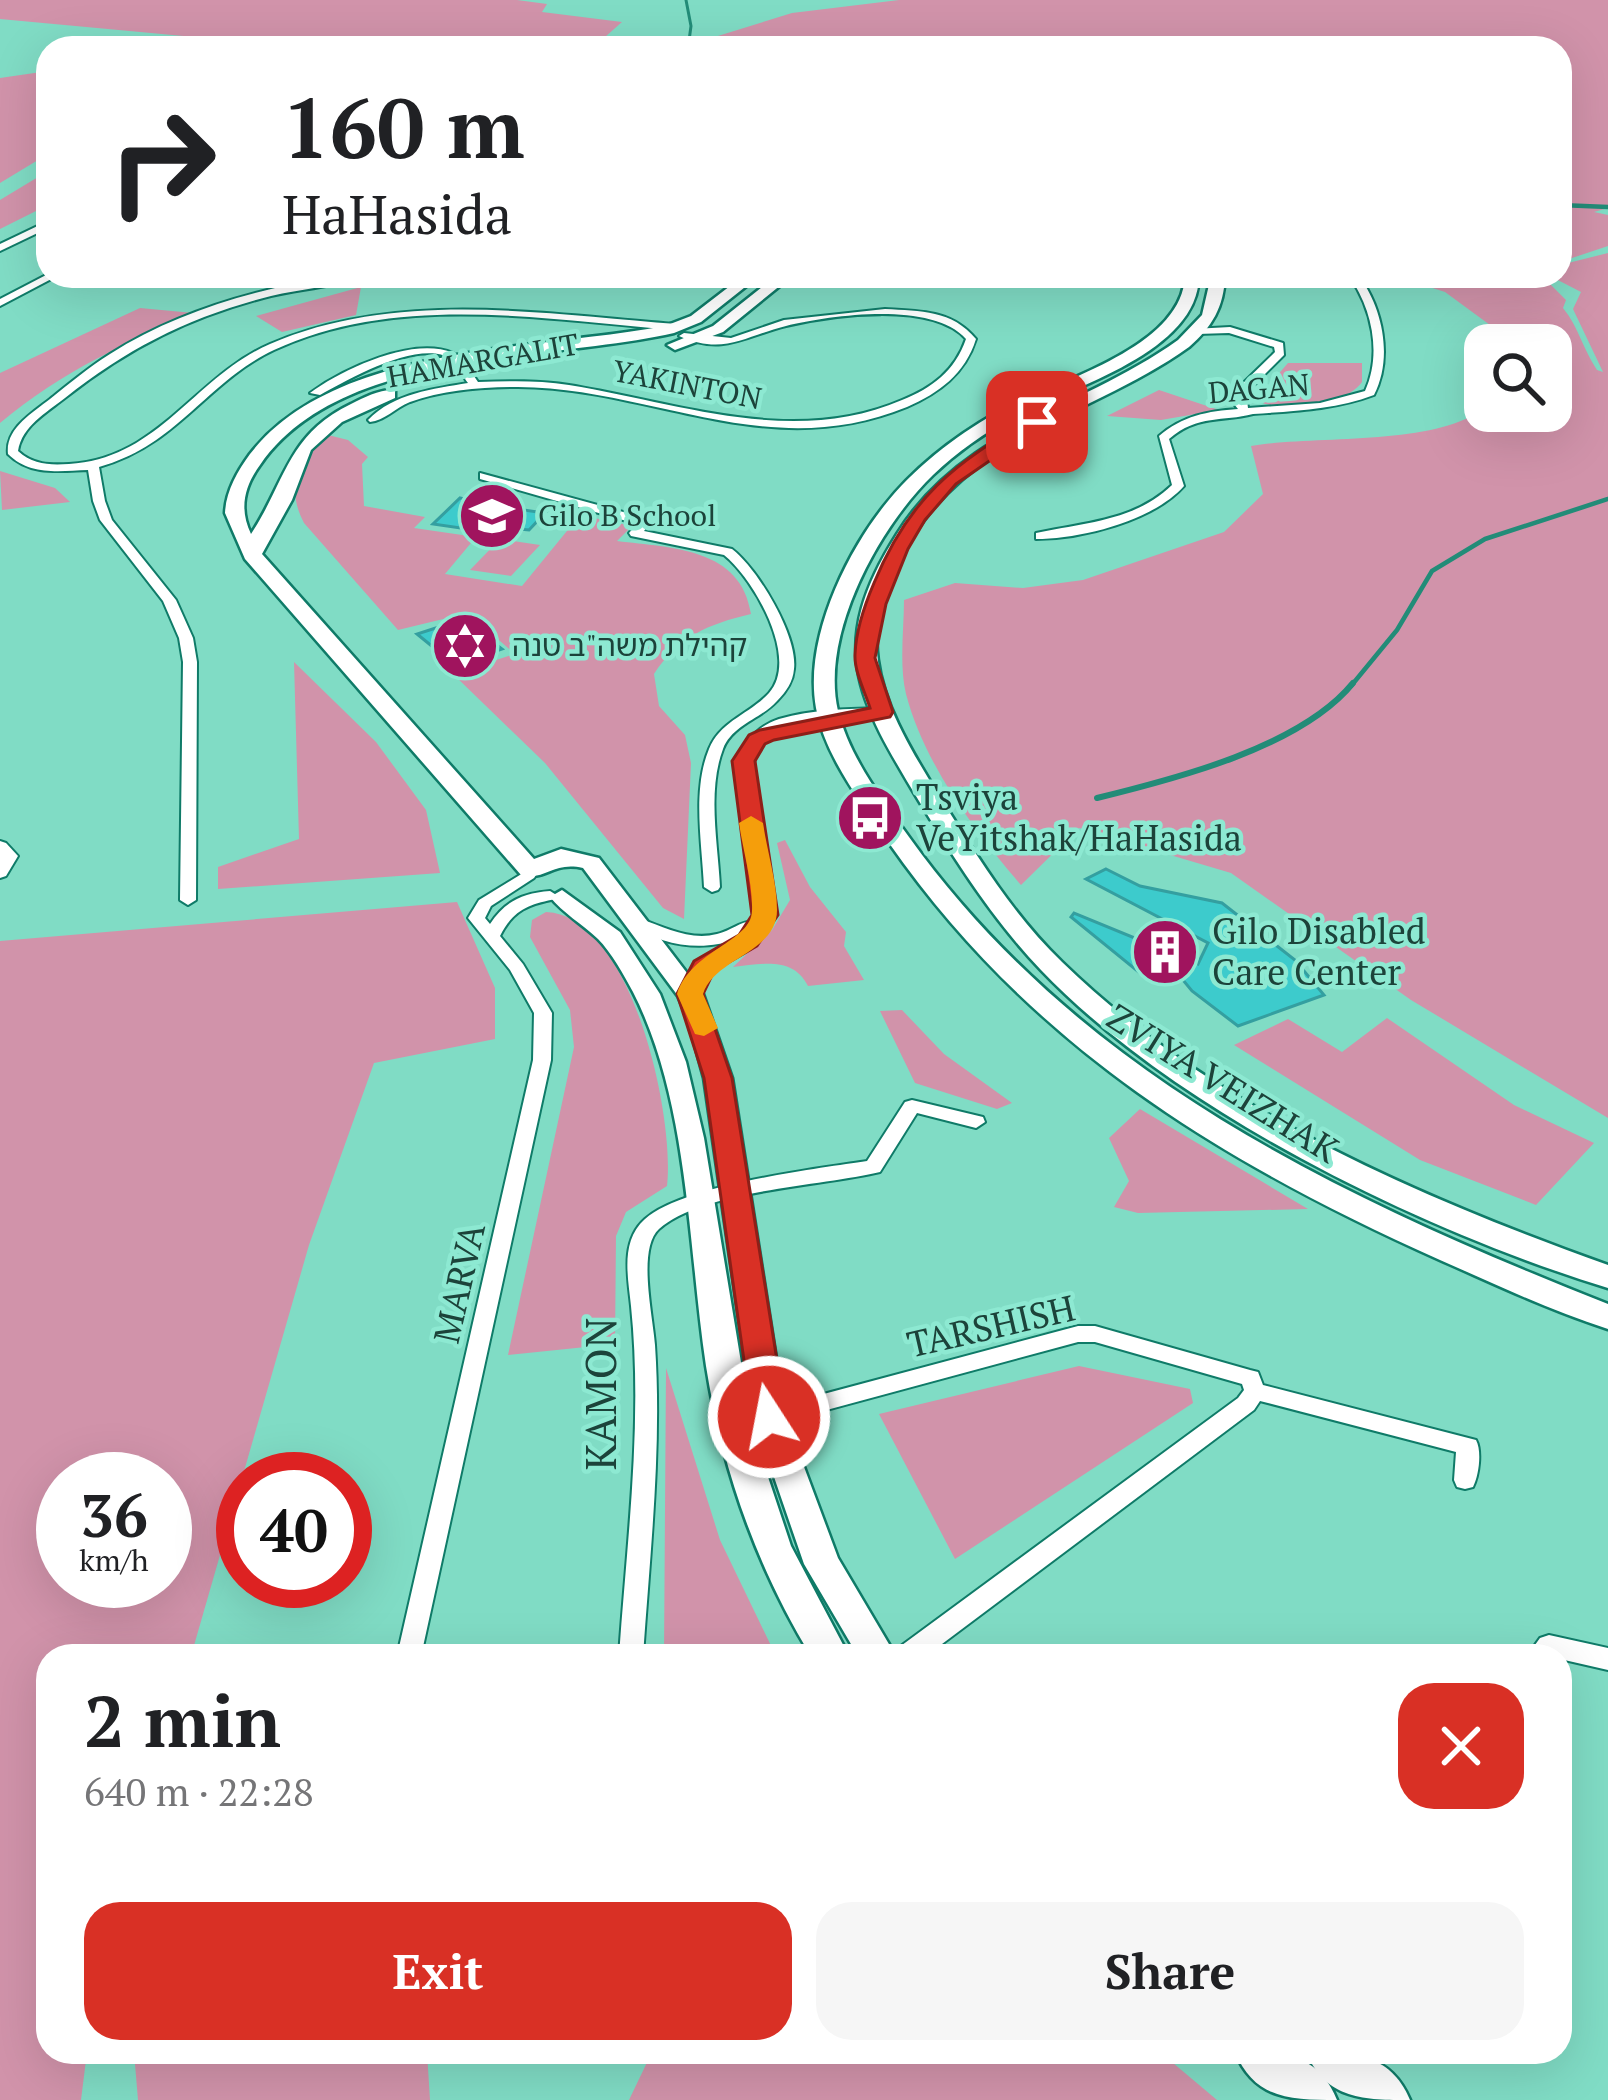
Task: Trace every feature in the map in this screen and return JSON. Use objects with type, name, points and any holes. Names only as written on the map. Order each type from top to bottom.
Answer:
[{"type":"street","points":[[0,248],[36,230]]},
{"type":"street","points":[[0,302],[36,284]]},
{"type":"street","points":[[281,288],[118,353],[43,410],[11,443],[16,459],[26,464],[93,466],[148,446],[244,363],[288,341],[397,318],[545,315],[705,335]]},
{"type":"street","name":"HAMARGALIT","points":[[252,555],[256,538],[280,506],[295,460],[321,430],[394,392],[608,332],[673,328],[734,288]]},
{"type":"street","name":"HAMARGALIT","points":[[556,897],[534,888],[529,872],[494,826],[398,724],[252,555],[234,512],[249,467],[270,437],[307,410],[372,380],[467,373],[705,335],[769,288]]},
{"type":"street","points":[[829,718],[824,682],[830,646],[858,568],[889,511],[919,478],[983,428],[1165,332],[1189,301],[1191,288]]},
{"type":"street","points":[[1214,288],[1202,324],[1271,340],[1281,349],[1240,392],[1240,404],[1247,414]]},
{"type":"street","name":"DAGAN","points":[[1040,536],[1160,505],[1178,486],[1162,445],[1166,433],[1191,420],[1337,405],[1375,388],[1371,303],[1362,288]]},
{"type":"street","name":"YAKINTON","points":[[467,373],[561,384],[646,406],[760,424],[846,421],[899,407],[944,382],[967,353],[969,333],[949,319],[889,313],[788,322],[733,341],[705,335]]},
{"type":"street","points":[[545,315],[608,332]]},
{"type":"street","name":"ZVIYA VEIZHAK","points":[[1202,324],[1157,360],[998,444],[932,498],[898,549],[869,627],[867,676],[882,712],[944,824],[1002,907],[1058,972],[1094,1003],[1175,1064],[1305,1144],[1492,1233],[1608,1276]]},
{"type":"street","points":[[316,394],[363,368],[404,356],[437,352],[467,373]]},
{"type":"street","points":[[374,419],[402,401],[467,373]]},
{"type":"street","points":[[93,466],[103,515],[169,595],[186,634],[188,899]]},
{"type":"street","points":[[484,476],[645,522],[635,532],[713,548],[738,560],[780,630],[789,658],[788,673],[774,698],[719,741],[710,788],[712,887]]},
{"type":"street","points":[[690,994],[704,966],[755,934],[765,915],[744,786],[743,761],[757,740],[829,718],[882,712]]},
{"type":"street","name":"ZVIYA VEIZHAK","points":[[829,718],[897,841],[942,905],[990,957],[1075,1031],[1165,1097],[1277,1165],[1509,1279],[1608,1318]]},
{"type":"street","points":[[710,788],[744,786]]},
{"type":"street","name":"HAMARGALIT","points":[[494,826],[573,856]]},
{"type":"street","points":[[0,846],[10,856],[0,873]]},
{"type":"street","points":[[596,876],[590,887],[556,897],[535,896],[505,911],[491,937],[476,918],[484,903],[550,858],[573,856],[591,863],[596,876],[640,924],[690,994],[713,1052],[769,1417],[822,1564],[871,1644]]},
{"type":"street","points":[[556,897],[596,916],[649,998],[676,1081],[701,1201],[734,1426],[786,1577],[824,1644]]},
{"type":"street","points":[[640,924],[676,940],[720,940],[748,926],[764,901]]},
{"type":"street","name":"MARVA","points":[[412,1644],[542,1060],[543,1013],[517,968],[491,937]]},
{"type":"street","name":"KAMON","points":[[632,1644],[645,1400],[637,1262],[640,1238],[652,1224],[701,1201],[872,1167],[912,1106],[976,1122]]},
{"type":"street","name":"TARSHISH","points":[[734,1426],[1078,1334],[1095,1334],[1234,1372],[1250,1378],[1255,1391],[1468,1446],[1465,1480]]},
{"type":"street","points":[[923,1644],[1246,1404],[1255,1391]]},
{"type":"street","points":[[1572,1651],[1608,1659]]},
{"type":"street","points":[[1271,2064],[1315,2100]]},
{"type":"street","points":[[1343,2064],[1388,2100]]},
{"type":"shaded area","points":[[0,0],[517,0],[547,4],[542,12],[622,22],[606,36],[183,36],[0,19]]},
{"type":"shaded area","points":[[899,0],[1608,0],[1608,208],[1594,212],[1608,215],[1608,246],[1572,258],[1572,36],[718,36],[792,13]]},
{"type":"shaded area","points":[[36,73],[36,161],[0,183],[0,78]]},
{"type":"shaded area","points":[[36,178],[36,211],[0,229],[0,200]]},
{"type":"shaded area","points":[[1608,253],[1608,1118],[1411,1000],[1231,873],[1079,828],[1021,885],[938,771],[914,720],[902,659],[904,600],[955,583],[1023,588],[1083,580],[1224,532],[1263,494],[1251,446],[1406,434],[1464,420],[1464,432],[1572,432],[1572,324],[1489,324],[1432,288],[1554,288],[1566,300],[1563,308],[1573,322],[1597,370],[1603,372],[1573,309],[1581,292],[1572,287],[1572,262]]},
{"type":"shaded area","points":[[361,288],[356,315],[282,332],[256,316]]},
{"type":"shaded area","points":[[140,308],[204,314],[97,359],[0,423],[0,373]]},
{"type":"shaded area","points":[[1288,363],[1362,363],[1362,382],[1342,397],[1312,405],[1281,406],[1256,400]]},
{"type":"shaded area","points":[[1159,390],[1219,410],[1161,420],[1107,416]]},
{"type":"shaded area","points":[[324,434],[348,440],[368,457],[362,464],[364,506],[425,517],[414,528],[476,537],[445,574],[522,586],[580,515],[632,526],[617,541],[701,555],[734,576],[751,614],[695,634],[673,650],[654,674],[659,706],[685,735],[691,763],[684,919],[663,908],[545,763],[453,674],[515,654],[468,613],[398,630],[304,523],[295,487],[308,455]]},
{"type":"shaded area","points":[[0,471],[55,488],[70,502],[2,510]]},
{"type":"shaded area","points":[[500,539],[540,545],[511,576],[470,570]]},
{"type":"shaded area","points":[[294,662],[376,742],[426,810],[440,873],[218,889],[218,867],[299,839]]},
{"type":"shaded area","points":[[785,840],[810,887],[846,932],[844,946],[864,980],[808,986],[802,976],[785,966],[733,967],[772,930],[790,900],[777,843]]},
{"type":"shaded area","points":[[457,902],[495,988],[495,1039],[374,1063],[309,1245],[250,1452],[216,1452],[216,1569],[194,1644],[36,1644],[36,2064],[86,2064],[81,2100],[0,2100],[0,941]]},
{"type":"shaded area","points":[[546,912],[576,922],[602,946],[624,982],[655,1070],[664,1114],[667,1186],[626,1212],[616,1236],[615,1344],[508,1355],[574,1047],[570,1010],[530,937],[532,920]]},
{"type":"shaded area","points":[[902,1010],[944,1054],[1012,1103],[997,1109],[915,1083],[880,1011]]},
{"type":"shaded area","points":[[1387,1018],[1514,1105],[1594,1143],[1536,1205],[1420,1160],[1234,1045],[1288,1019],[1342,1052]]},
{"type":"shaded area","points":[[1140,1109],[1308,1209],[1138,1213],[1114,1207],[1129,1181],[1109,1138]]},
{"type":"shaded area","points":[[1079,1366],[1190,1389],[1193,1403],[955,1559],[879,1414]]},
{"type":"shaded area","points":[[666,1368],[720,1540],[770,1644],[664,1644]]},
{"type":"shaded area","points":[[135,2064],[428,2064],[430,2100],[138,2100]]},
{"type":"shaded area","points":[[646,2064],[1174,2064],[1217,2100],[629,2100]]},
{"type":"building","name":"Gilo B School","points":[[460,498],[545,513],[529,530],[486,526],[481,531],[433,524]]},
{"type":"building","name":"קהילת משה\"ב טנה","points":[[442,626],[461,641],[482,634],[502,649],[455,665],[417,634]]},
{"type":"building","name":"Gilo Disabled Care Center","points":[[1106,869],[1140,886],[1222,903],[1295,960],[1324,995],[1238,1026],[1192,991],[1164,957],[1146,978],[1071,917],[1074,913],[1198,964],[1208,943],[1086,879]]},
{"type":"waterway","points":[[686,0],[690,36]]},
{"type":"waterway","points":[[1572,206],[1608,207]]},
{"type":"waterway","points":[[1351,686],[1397,630],[1432,571],[1485,539],[1608,499]]},
{"type":"waterway","points":[[1097,798],[1199,770],[1270,743],[1330,706],[1353,683]]},
{"type":"slow traffic","points":[[704,1028],[690,994],[691,984],[704,966],[755,934],[765,915],[751,823]]},
{"type":"place","name":"Gilo B School","points":[[492,516]]},
{"type":"place","name":"קהילת משה\"ב טנה","points":[[465,646]]},
{"type":"place","name":"Tsviya VeYitshak/HaHasida","points":[[870,818]]},
{"type":"place","name":"Gilo Disabled Care Center","points":[[1165,952]]},
{"type":"route","points":[[769,1417],[718,1078],[690,994],[704,966],[748,941],[765,915],[743,761],[757,740],[767,735],[882,712],[865,658],[869,627],[898,549],[917,517],[949,480],[1037,422]]}]
